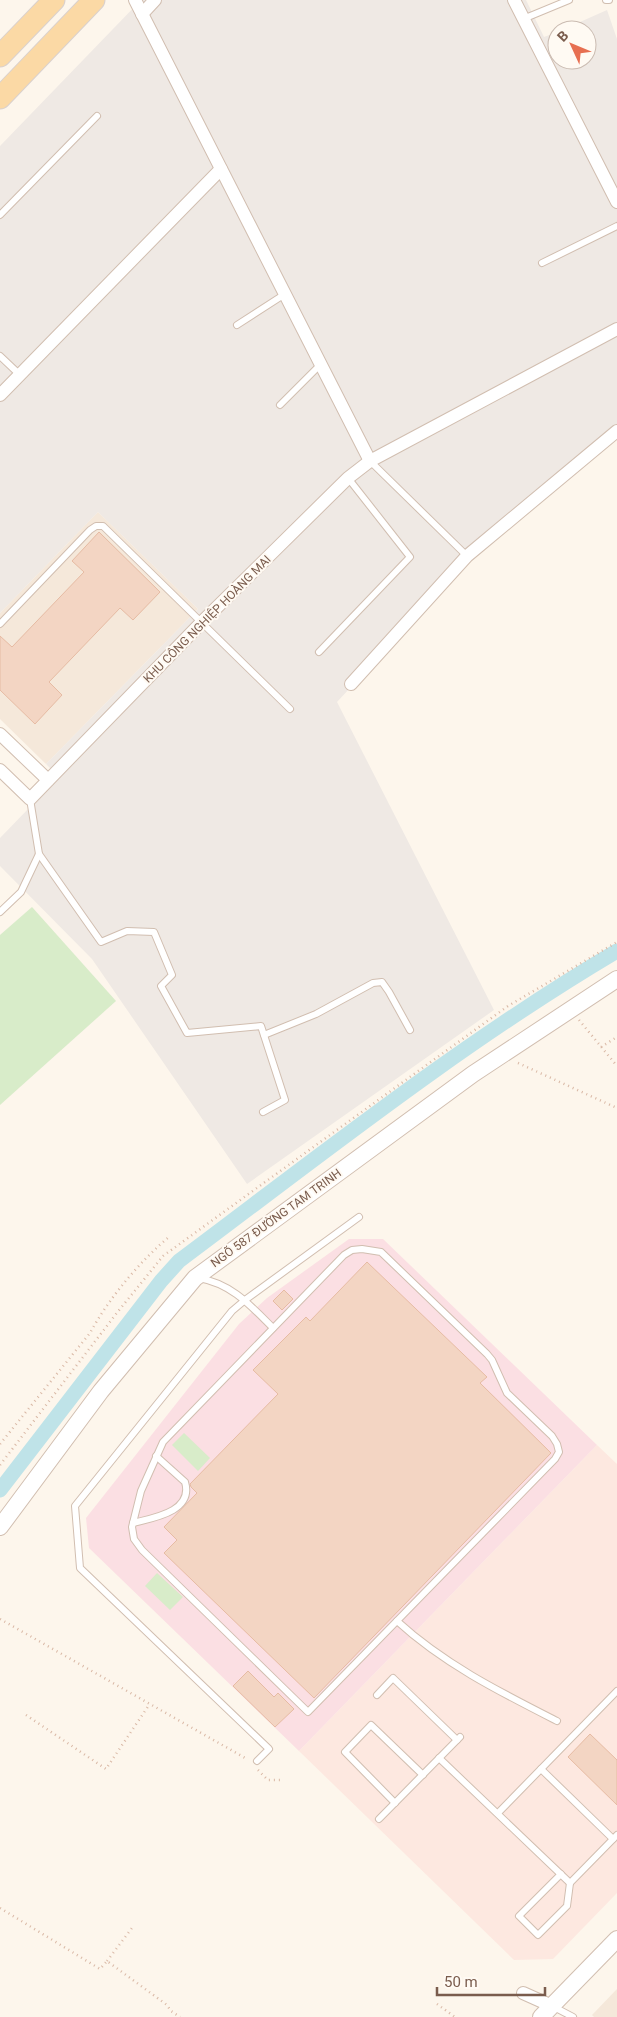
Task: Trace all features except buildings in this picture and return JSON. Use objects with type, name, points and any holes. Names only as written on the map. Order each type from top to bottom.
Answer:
[{"type":"main road","points":[[0,56],[54,0]]},
{"type":"main road","points":[[0,98],[94,0]]},
{"type":"street","points":[[135,0],[370,461]]},
{"type":"street","points":[[142,14],[155,0]]},
{"type":"street","points":[[514,0],[617,202]]},
{"type":"street","points":[[0,395],[221,169]]},
{"type":"street","name":"KHU CÔNG NGHIỆP HOÀNG MAI","points":[[30,799],[202,622],[348,478],[370,461],[617,329]]},
{"type":"street","points":[[351,684],[467,556],[617,430]]},
{"type":"street","points":[[0,734],[48,780]]},
{"type":"street","points":[[0,770],[30,799]]},
{"type":"street","name":"NGÕ 587 ĐƯỜNG TAM TRINH","points":[[0,1527],[101,1390],[195,1278],[500,1055],[617,979]]},
{"type":"street","points":[[523,1992],[547,2011],[617,1939]]},
{"type":"lane","points":[[523,19],[569,0]]},
{"type":"lane","points":[[0,215],[97,116]]},
{"type":"lane","points":[[542,263],[617,226]]},
{"type":"lane","points":[[237,325],[285,294]]},
{"type":"lane","points":[[0,356],[19,374]]},
{"type":"lane","points":[[280,405],[321,364]]},
{"type":"lane","points":[[370,461],[467,556]]},
{"type":"lane","points":[[319,652],[410,557],[348,478]]},
{"type":"lane","points":[[0,624],[90,530],[96,526],[107,529],[290,709]]},
{"type":"lane","points":[[30,799],[39,854],[101,942],[127,932],[154,932],[172,975],[161,986],[187,1033],[262,1026],[285,1100],[263,1112]]},
{"type":"lane","points":[[0,912],[21,892],[39,854]]},
{"type":"lane","points":[[264,1035],[316,1014],[372,982],[382,982],[386,987],[410,1030]]},
{"type":"lane","points":[[256,1764],[269,1748],[80,1568],[75,1506],[232,1311],[360,1217]]},
{"type":"lane","points":[[362,1249],[381,1252],[492,1360],[506,1393],[552,1436],[559,1452],[555,1459],[308,1712],[142,1550],[132,1534],[141,1491],[156,1456],[169,1435],[344,1255],[352,1250],[362,1249]]},
{"type":"lane","points":[[195,1278],[216,1281],[245,1300],[273,1328]]},
{"type":"lane","points":[[133,1523],[167,1514],[174,1510],[184,1495],[185,1482],[156,1456]]},
{"type":"lane","points":[[397,1621],[428,1647],[474,1677],[557,1721]]},
{"type":"lane","points":[[377,1695],[393,1678],[458,1738],[379,1819]]},
{"type":"lane","points":[[498,1813],[617,1691]]},
{"type":"lane","points":[[395,1803],[345,1752],[371,1725],[423,1775]]},
{"type":"lane","points":[[439,1758],[570,1883]]},
{"type":"lane","points":[[541,1769],[615,1838],[570,1883],[567,1906],[538,1935],[519,1916],[561,1874]]},
{"type":"lane","points":[[547,2011],[573,2017]]},
{"type":"path","points":[[0,1465],[163,1256],[508,1006],[617,942]]},
{"type":"path","points":[[570,1009],[617,1066]]},
{"type":"path","points":[[601,1047],[617,1036]]},
{"type":"path","points":[[500,1055],[617,1108]]},
{"type":"path","points":[[0,1444],[90,1333],[99,1316],[132,1274],[151,1252],[170,1236]]},
{"type":"path","points":[[0,1619],[247,1759]]},
{"type":"path","points":[[26,1715],[106,1769],[149,1705]]},
{"type":"path","points":[[256,1764],[268,1780],[283,1780]]},
{"type":"path","points":[[0,1908],[100,1969],[132,1928]]},
{"type":"path","points":[[107,1961],[167,2005],[171,2012],[180,2017]]},
{"type":"path","points":[[437,2004],[455,2017]]},
{"type":"shaded area","points":[[141,0],[526,0],[544,37],[547,36],[547,70],[597,70],[597,20],[584,20],[607,10],[617,39],[617,435],[469,560],[337,702],[494,1010],[247,1184],[92,959],[0,866],[0,838],[59,777],[46,764],[198,609],[98,512],[0,613],[0,146]]},
{"type":"shaded area","points":[[98,512],[198,609],[46,764],[0,719],[0,613]]},
{"type":"shaded area","points":[[349,1239],[383,1239],[597,1445],[299,1751],[89,1548],[86,1518],[239,1324],[267,1298]]},
{"type":"shaded area","points":[[597,1445],[617,1464],[617,1893],[553,1959],[514,1960],[299,1751]]},
{"type":"shaded area","points":[[617,1989],[617,2017],[594,2017],[592,2015]]},
{"type":"green space","points":[[32,907],[116,1001],[0,1105],[0,935]]},
{"type":"green space","points":[[184,1433],[210,1458],[198,1471],[172,1445]]},
{"type":"green space","points":[[157,1573],[183,1597],[170,1610],[145,1586]]},
{"type":"waterway","points":[[0,1490],[161,1281],[179,1261],[448,1061],[560,986],[617,951]]}]
